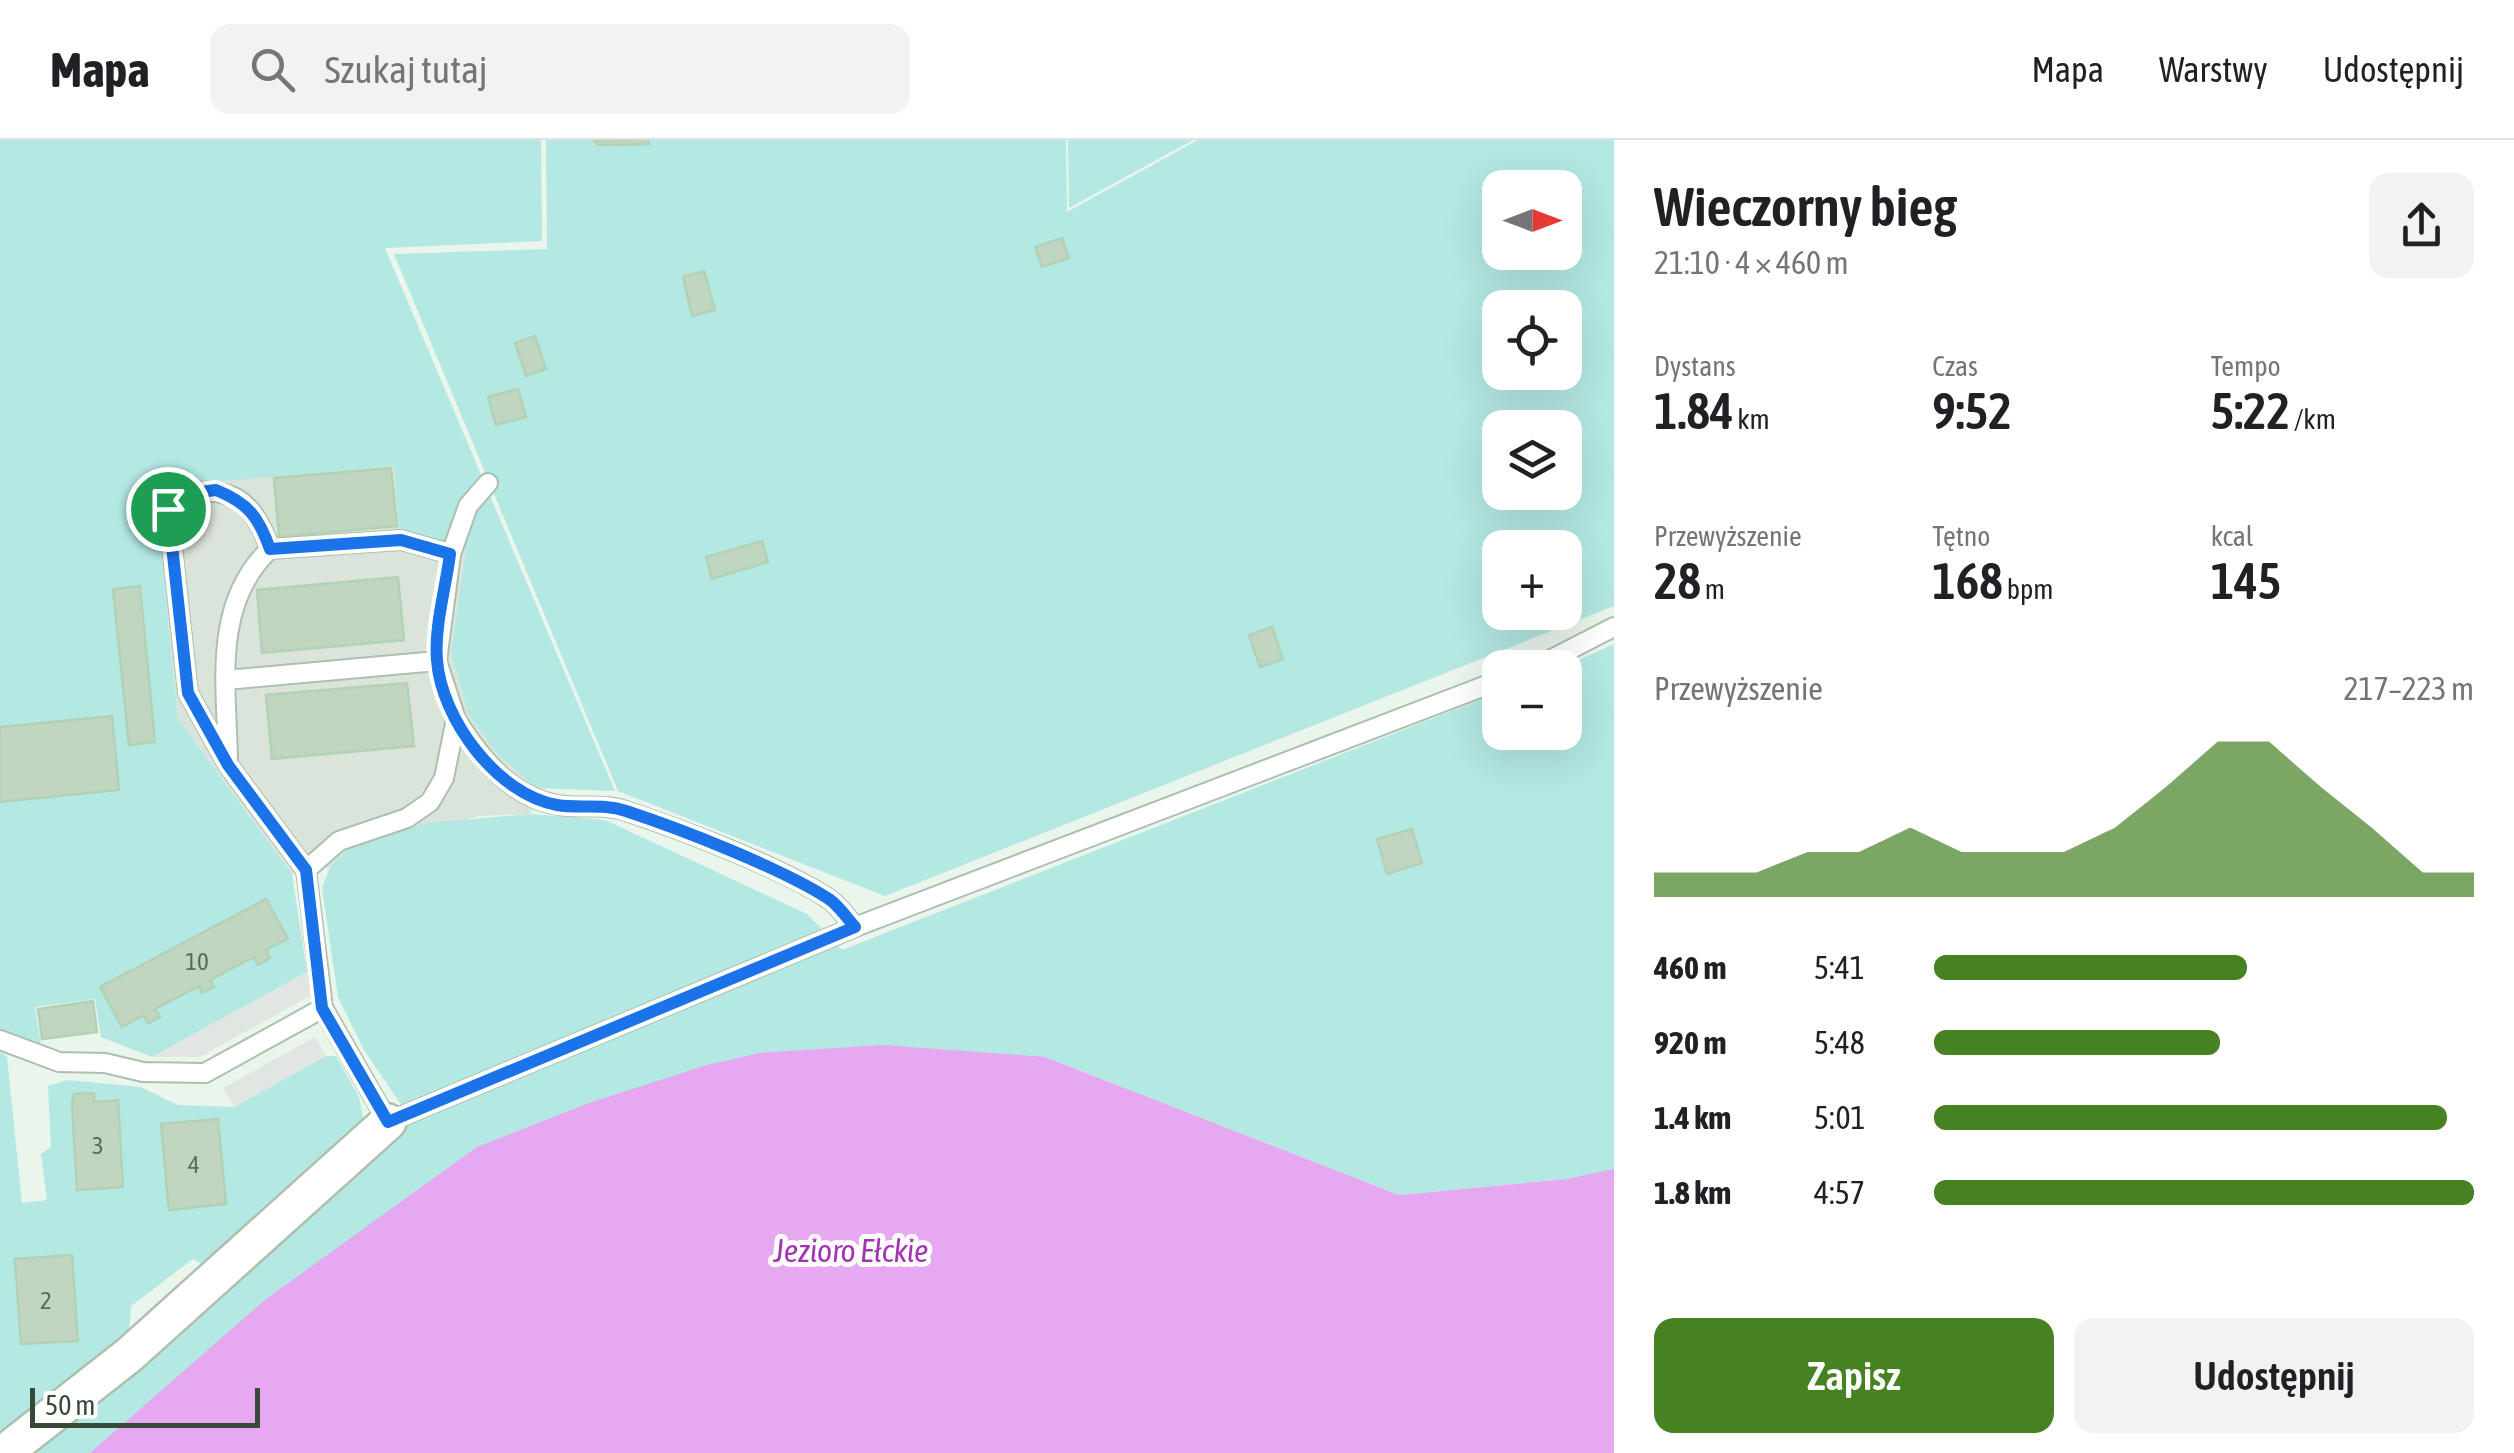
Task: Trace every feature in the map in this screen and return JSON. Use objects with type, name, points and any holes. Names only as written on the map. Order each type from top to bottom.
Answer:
[{"type":"street","points":[[4,1453],[129,1355],[388,1122]]},
{"type":"lane","points":[[488,483],[468,506],[450,554],[437,661],[456,719],[475,750],[502,778],[529,796],[558,805],[622,809],[784,876],[832,901],[855,927]]},
{"type":"lane","points":[[270,549],[259,518],[242,500],[216,490],[176,495],[168,509],[188,693],[228,765],[306,870],[322,1008],[388,1122],[855,927],[1482,687]]},
{"type":"lane","points":[[228,765],[226,680],[230,616],[237,588],[270,549],[401,540],[450,554]]},
{"type":"lane","points":[[1570,650],[1614,628]]},
{"type":"lane","points":[[226,680],[437,661]]},
{"type":"lane","points":[[306,870],[338,841],[407,818],[430,802],[444,778],[456,719]]},
{"type":"lane","points":[[0,1040],[59,1062],[205,1073],[322,1008]]},
{"type":"shaded area","points":[[0,140],[541,140],[542,241],[385,248],[615,791],[536,788],[499,756],[469,715],[451,653],[466,551],[399,528],[394,466],[155,487],[178,719],[292,874],[307,972],[152,1057],[101,1037],[95,999],[35,1007],[41,1045],[0,1030]]},
{"type":"shaded area","points":[[546,140],[1066,140],[1067,212],[1198,140],[1614,140],[1614,606],[1582,619],[1582,530],[1482,530],[1482,630],[1554,630],[1503,650],[1482,650],[1482,659],[885,896],[618,791],[394,254],[547,249]]},
{"type":"shaded area","points":[[1068,140],[1193,140],[1069,208]]},
{"type":"shaded area","points":[[394,465],[467,551],[499,756],[536,788],[531,814],[480,816],[345,851],[330,867],[292,874],[178,719],[155,487]]},
{"type":"shaded area","points":[[1614,644],[1614,1208],[1567,1179],[1399,1195],[1045,1057],[156,1453],[34,1453],[165,1344],[395,1135],[400,1103],[364,1050],[338,997],[322,888],[330,867],[345,851],[426,823],[531,814],[605,820],[807,914],[842,950],[1482,699],[1482,750],[1582,750],[1582,658]]},
{"type":"shaded area","points":[[307,972],[310,996],[200,1057],[152,1057]]},
{"type":"shaded area","points":[[315,1037],[326,1056],[234,1107],[223,1088]]},
{"type":"shaded area","points":[[0,1052],[7,1057],[22,1203],[47,1200],[41,1154],[51,1147],[48,1086],[68,1080],[141,1087],[177,1105],[234,1107],[326,1056],[336,1056],[359,1097],[363,1117],[348,1142],[212,1270],[193,1259],[131,1306],[129,1337],[0,1443]]},
{"type":"water","name":"Jezioro Ełckie","points":[[883,1045],[1045,1057],[1399,1195],[1567,1179],[1614,1169],[1614,1453],[90,1453],[266,1299],[477,1147],[589,1103],[707,1065],[760,1053]]},
{"type":"building","points":[[594,140],[648,140],[649,144],[599,145]]},
{"type":"building","points":[[1062,238],[1069,258],[1042,267],[1035,247]]},
{"type":"building","points":[[704,271],[715,310],[692,316],[683,277]]},
{"type":"building","points":[[535,336],[546,369],[526,376],[515,343]]},
{"type":"building","points":[[518,389],[526,417],[496,425],[488,397]]},
{"type":"building","points":[[391,468],[397,526],[279,537],[274,478]]},
{"type":"building","points":[[762,541],[768,562],[712,579],[706,557]]},
{"type":"building","points":[[398,577],[404,640],[262,653],[257,590]]},
{"type":"building","points":[[140,586],[155,742],[129,745],[113,589]]},
{"type":"building","points":[[1272,627],[1283,659],[1260,667],[1249,635]]},
{"type":"building","points":[[407,683],[414,746],[272,759],[266,695]]},
{"type":"building","points":[[112,716],[119,790],[0,802],[0,727]]},
{"type":"building","points":[[1412,829],[1422,863],[1387,874],[1377,839]]},
{"type":"building","points":[[266,899],[288,939],[266,950],[270,958],[258,965],[254,957],[210,980],[214,987],[202,993],[199,986],[155,1009],[160,1017],[148,1023],[144,1015],[122,1027],[100,987]]},
{"type":"building","points":[[93,1001],[97,1032],[42,1039],[38,1009]]},
{"type":"building","points":[[94,1093],[94,1102],[118,1100],[123,1187],[77,1190],[72,1103],[74,1094]]},
{"type":"building","points":[[218,1119],[226,1204],[169,1210],[161,1124]]},
{"type":"building","points":[[72,1255],[78,1341],[21,1344],[15,1259]]},
{"type":"route","points":[[216,490],[242,500],[259,518],[270,549],[401,540],[450,554],[437,661],[456,719],[475,750],[502,778],[529,796],[558,805],[622,809],[784,876],[832,901],[855,927],[388,1122],[322,1008],[306,870],[228,765],[188,693],[168,509],[176,495],[216,490]]}]
